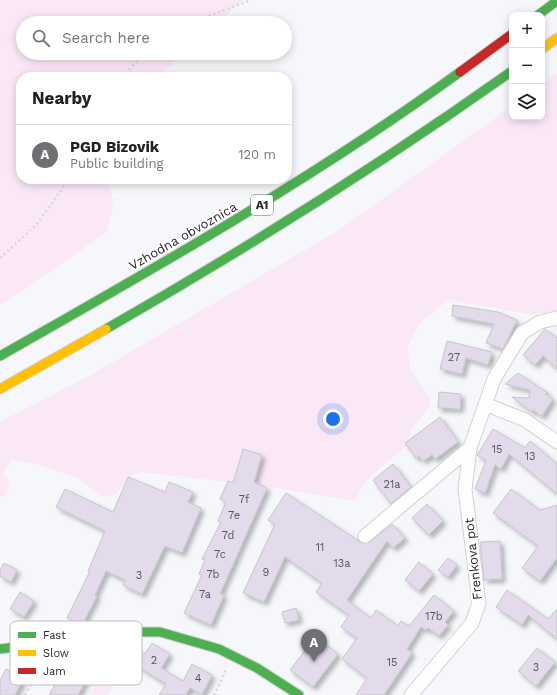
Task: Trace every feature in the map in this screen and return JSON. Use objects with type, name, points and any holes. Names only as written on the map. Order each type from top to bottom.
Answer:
[{"type":"main road","points":[[542,12],[557,1]]},
{"type":"main road","name":"Vzhodna obvoznica","points":[[0,356],[162,264],[300,181],[428,96],[509,36]]},
{"type":"main road","points":[[543,48],[557,38]]},
{"type":"main road","name":"A1","points":[[0,389],[164,297],[288,222],[410,144],[509,73]]},
{"type":"main road","points":[[142,632],[160,632],[213,647],[257,668],[299,695]]},
{"type":"main road","points":[[0,649],[10,648]]},
{"type":"street","name":"Frenkova pot","points":[[411,695],[472,623],[479,603],[465,488],[470,448],[494,379],[522,334],[540,322],[557,318]]},
{"type":"street","points":[[485,404],[525,420],[557,442]]},
{"type":"street","points":[[365,536],[470,448]]},
{"type":"path","points":[[209,16],[251,0]]},
{"type":"path","points":[[127,72],[138,60]]},
{"type":"path","points":[[0,258],[37,224],[65,184]]},
{"type":"path","points":[[214,695],[233,656]]},
{"type":"path","points":[[26,695],[32,685]]},
{"type":"shaded area","points":[[0,0],[243,0],[226,16],[16,16],[16,60],[176,60],[163,72],[16,72],[16,184],[109,184],[114,202],[107,232],[9,300],[0,304]]},
{"type":"shaded area","points":[[557,73],[557,315],[534,315],[448,300],[420,323],[408,346],[410,368],[429,397],[430,406],[411,430],[407,446],[376,471],[364,484],[355,501],[272,487],[140,472],[128,477],[116,495],[102,496],[77,478],[32,463],[11,460],[3,473],[10,483],[6,496],[0,497],[0,422],[89,376],[339,230],[509,108],[509,120],[545,120],[545,82]]},
{"type":"shaded area","points":[[95,685],[114,685],[108,695],[89,695]]},
{"type":"building","points":[[453,305],[498,312],[517,320],[503,349],[486,343],[494,324],[452,316]]},
{"type":"building","points":[[545,329],[557,338],[557,369],[543,356],[535,365],[523,355]]},
{"type":"building","points":[[447,341],[492,352],[488,365],[466,358],[462,374],[440,369]]},
{"type":"building","points":[[518,373],[548,393],[545,394],[553,399],[542,416],[533,410],[532,412],[512,397],[529,398],[530,390],[505,384]]},
{"type":"building","points":[[439,392],[461,394],[460,409],[438,408]]},
{"type":"building","points":[[440,417],[458,442],[435,459],[432,455],[423,461],[419,456],[416,458],[405,443]]},
{"type":"building","points":[[493,429],[525,448],[530,441],[557,464],[557,494],[509,454],[501,469],[495,465],[485,493],[475,489],[486,460],[477,455]]},
{"type":"building","points":[[243,449],[262,455],[254,482],[267,488],[220,594],[224,595],[211,625],[184,613],[202,575],[199,574],[205,560],[202,559],[221,522],[218,521],[226,502],[220,499],[228,481],[233,483]]},
{"type":"building","points":[[393,464],[411,487],[391,504],[373,480]]},
{"type":"building","points":[[128,477],[165,492],[169,482],[193,492],[188,502],[201,508],[182,553],[165,546],[142,594],[123,585],[125,580],[106,571],[95,595],[97,596],[84,621],[73,621],[67,618],[90,571],[88,571],[105,531],[56,507],[65,489],[113,512]]},
{"type":"building","points":[[511,489],[540,510],[557,505],[557,558],[540,581],[522,568],[538,546],[493,513]]},
{"type":"building","points":[[286,493],[362,543],[370,542],[392,524],[405,538],[393,548],[387,541],[347,600],[371,618],[376,610],[398,626],[401,621],[409,626],[434,595],[454,611],[445,622],[448,625],[439,636],[428,628],[426,630],[421,627],[407,649],[412,653],[384,695],[356,695],[367,678],[342,659],[357,638],[341,627],[349,615],[316,592],[322,583],[285,557],[264,602],[243,593],[275,524],[268,520]]},
{"type":"building","points":[[427,504],[443,521],[429,535],[412,518]]},
{"type":"building","points":[[500,541],[502,579],[484,580],[480,542]]},
{"type":"building","points":[[448,558],[457,565],[448,577],[438,570]]},
{"type":"building","points":[[419,562],[433,574],[419,591],[405,580]]},
{"type":"building","points":[[4,563],[17,570],[11,582],[0,576],[0,570]]},
{"type":"building","points":[[507,590],[548,619],[557,609],[557,639],[528,615],[522,625],[496,607]]},
{"type":"building","points":[[20,592],[34,601],[24,617],[10,609]]},
{"type":"building","points":[[296,608],[299,620],[285,623],[282,612]]},
{"type":"building","points":[[315,637],[338,654],[313,687],[290,670]]},
{"type":"building","points":[[152,643],[170,654],[161,668],[183,681],[192,664],[212,675],[202,695],[190,688],[186,695],[159,695],[166,684],[142,669],[142,652],[145,654]]},
{"type":"building","points":[[537,648],[555,662],[536,686],[518,671]]},
{"type":"building","points":[[6,669],[10,671],[10,685],[20,685],[15,695],[0,695],[0,680]]},
{"type":"building","points":[[55,685],[84,685],[78,695],[49,695]]},
{"type":"traffic: fast","points":[[542,12],[557,1]]},
{"type":"traffic: fast","points":[[0,356],[118,289],[292,185],[349,149],[460,72]]},
{"type":"traffic: fast","points":[[106,329],[210,268],[312,205],[463,106],[509,73]]},
{"type":"traffic: fast","points":[[142,632],[160,632],[219,649],[257,668],[299,695]]},
{"type":"traffic: fast","points":[[0,649],[10,648]]},
{"type":"traffic: slow","points":[[543,48],[557,38]]},
{"type":"traffic: slow","points":[[0,389],[106,329]]},
{"type":"traffic: jam","points":[[460,72],[509,36]]},
{"type":"place","name":"PGD Bizovik","points":[[314,662]]}]
